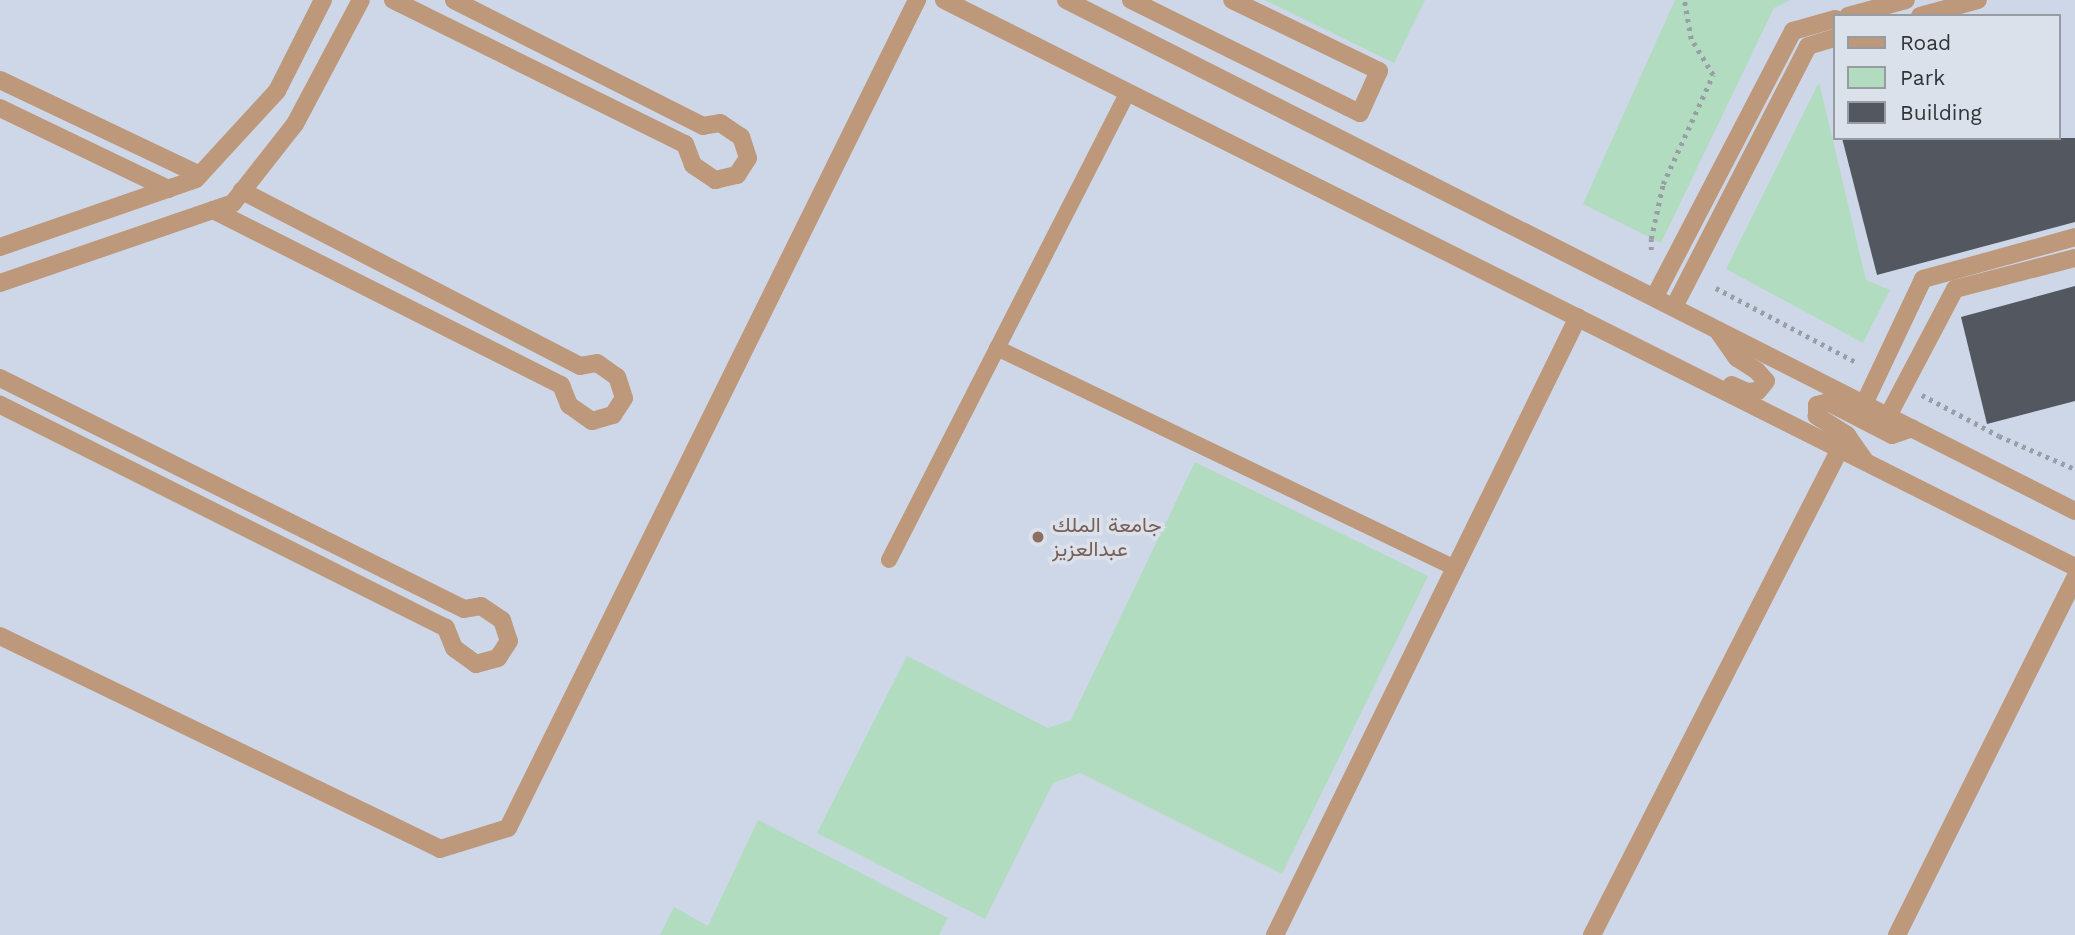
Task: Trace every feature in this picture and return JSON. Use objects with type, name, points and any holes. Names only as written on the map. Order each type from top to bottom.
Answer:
[{"type":"street","points":[[0,247],[200,176],[277,91],[323,0]]},
{"type":"street","points":[[0,283],[233,203],[295,124],[361,0]]},
{"type":"street","points":[[393,0],[685,144],[693,165],[715,180],[737,175],[748,158],[741,137],[720,122],[704,126],[454,0]]},
{"type":"street","points":[[0,636],[440,849],[508,828],[917,0]]},
{"type":"street","points":[[944,0],[2075,567]]},
{"type":"street","points":[[1066,0],[2075,511]]},
{"type":"street","points":[[1131,0],[1360,113],[1379,72],[1232,0]]},
{"type":"street","points":[[1855,14],[1906,0]]},
{"type":"street","points":[[1927,14],[1978,0]]},
{"type":"street","points":[[1655,296],[1793,31],[1834,19]]},
{"type":"street","points":[[1674,307],[1808,46],[1834,38]]},
{"type":"street","points":[[0,80],[200,176]]},
{"type":"street","points":[[0,108],[168,189]]},
{"type":"street","points":[[214,210],[561,385],[569,405],[592,421],[613,415],[624,398],[617,377],[597,363],[580,366],[243,191]]},
{"type":"street","points":[[1864,404],[1923,279],[2075,237]]},
{"type":"street","points":[[1888,416],[1955,289],[2075,258]]},
{"type":"street","points":[[1275,935],[1578,317]]},
{"type":"street","points":[[1678,367],[1707,374],[1747,392],[1758,391],[1766,381],[1758,370],[1737,358],[1717,329]]},
{"type":"street","points":[[0,378],[464,609],[481,606],[502,620],[509,641],[498,658],[476,664],[454,648],[446,628],[0,405]]},
{"type":"street","points":[[1864,461],[1847,435],[1817,415],[1817,405],[1828,402],[1892,435],[1912,428]]},
{"type":"street","points":[[1592,935],[1840,449]]},
{"type":"street","points":[[1897,935],[2075,578]]},
{"type":"lane","points":[[889,560],[1128,92]]},
{"type":"lane","points":[[997,348],[1455,568]]},
{"type":"path","points":[[1651,251],[1662,184],[1713,75],[1691,39],[1684,0]]},
{"type":"path","points":[[1716,288],[1856,362]]},
{"type":"path","points":[[1920,394],[1999,436],[2075,469]]},
{"type":"shaded area","name":"جامعة الملك عبدالعزيز","points":[[0,0],[2075,0],[2075,935],[0,935]]},
{"type":"green space","points":[[1265,0],[1425,0],[1394,63]]},
{"type":"green space","points":[[1675,0],[1790,0],[1774,8],[1661,243],[1583,204]]},
{"type":"green space","points":[[1819,82],[1866,280],[1890,290],[1863,343],[1726,269]]},
{"type":"green space","points":[[1195,462],[1428,576],[1282,874],[1080,773],[1053,783],[985,919],[817,833],[907,656],[1048,728],[1071,720]]},
{"type":"green space","points":[[758,820],[948,918],[939,935],[660,935],[674,907],[708,926]]},
{"type":"building","points":[[2075,138],[2075,222],[1877,275],[1843,140]]},
{"type":"building","points":[[2075,286],[2075,401],[1987,424],[1961,317]]},
{"type":"place","name":"جامعة الملك عبدالعزيز","points":[[1038,537]]}]
